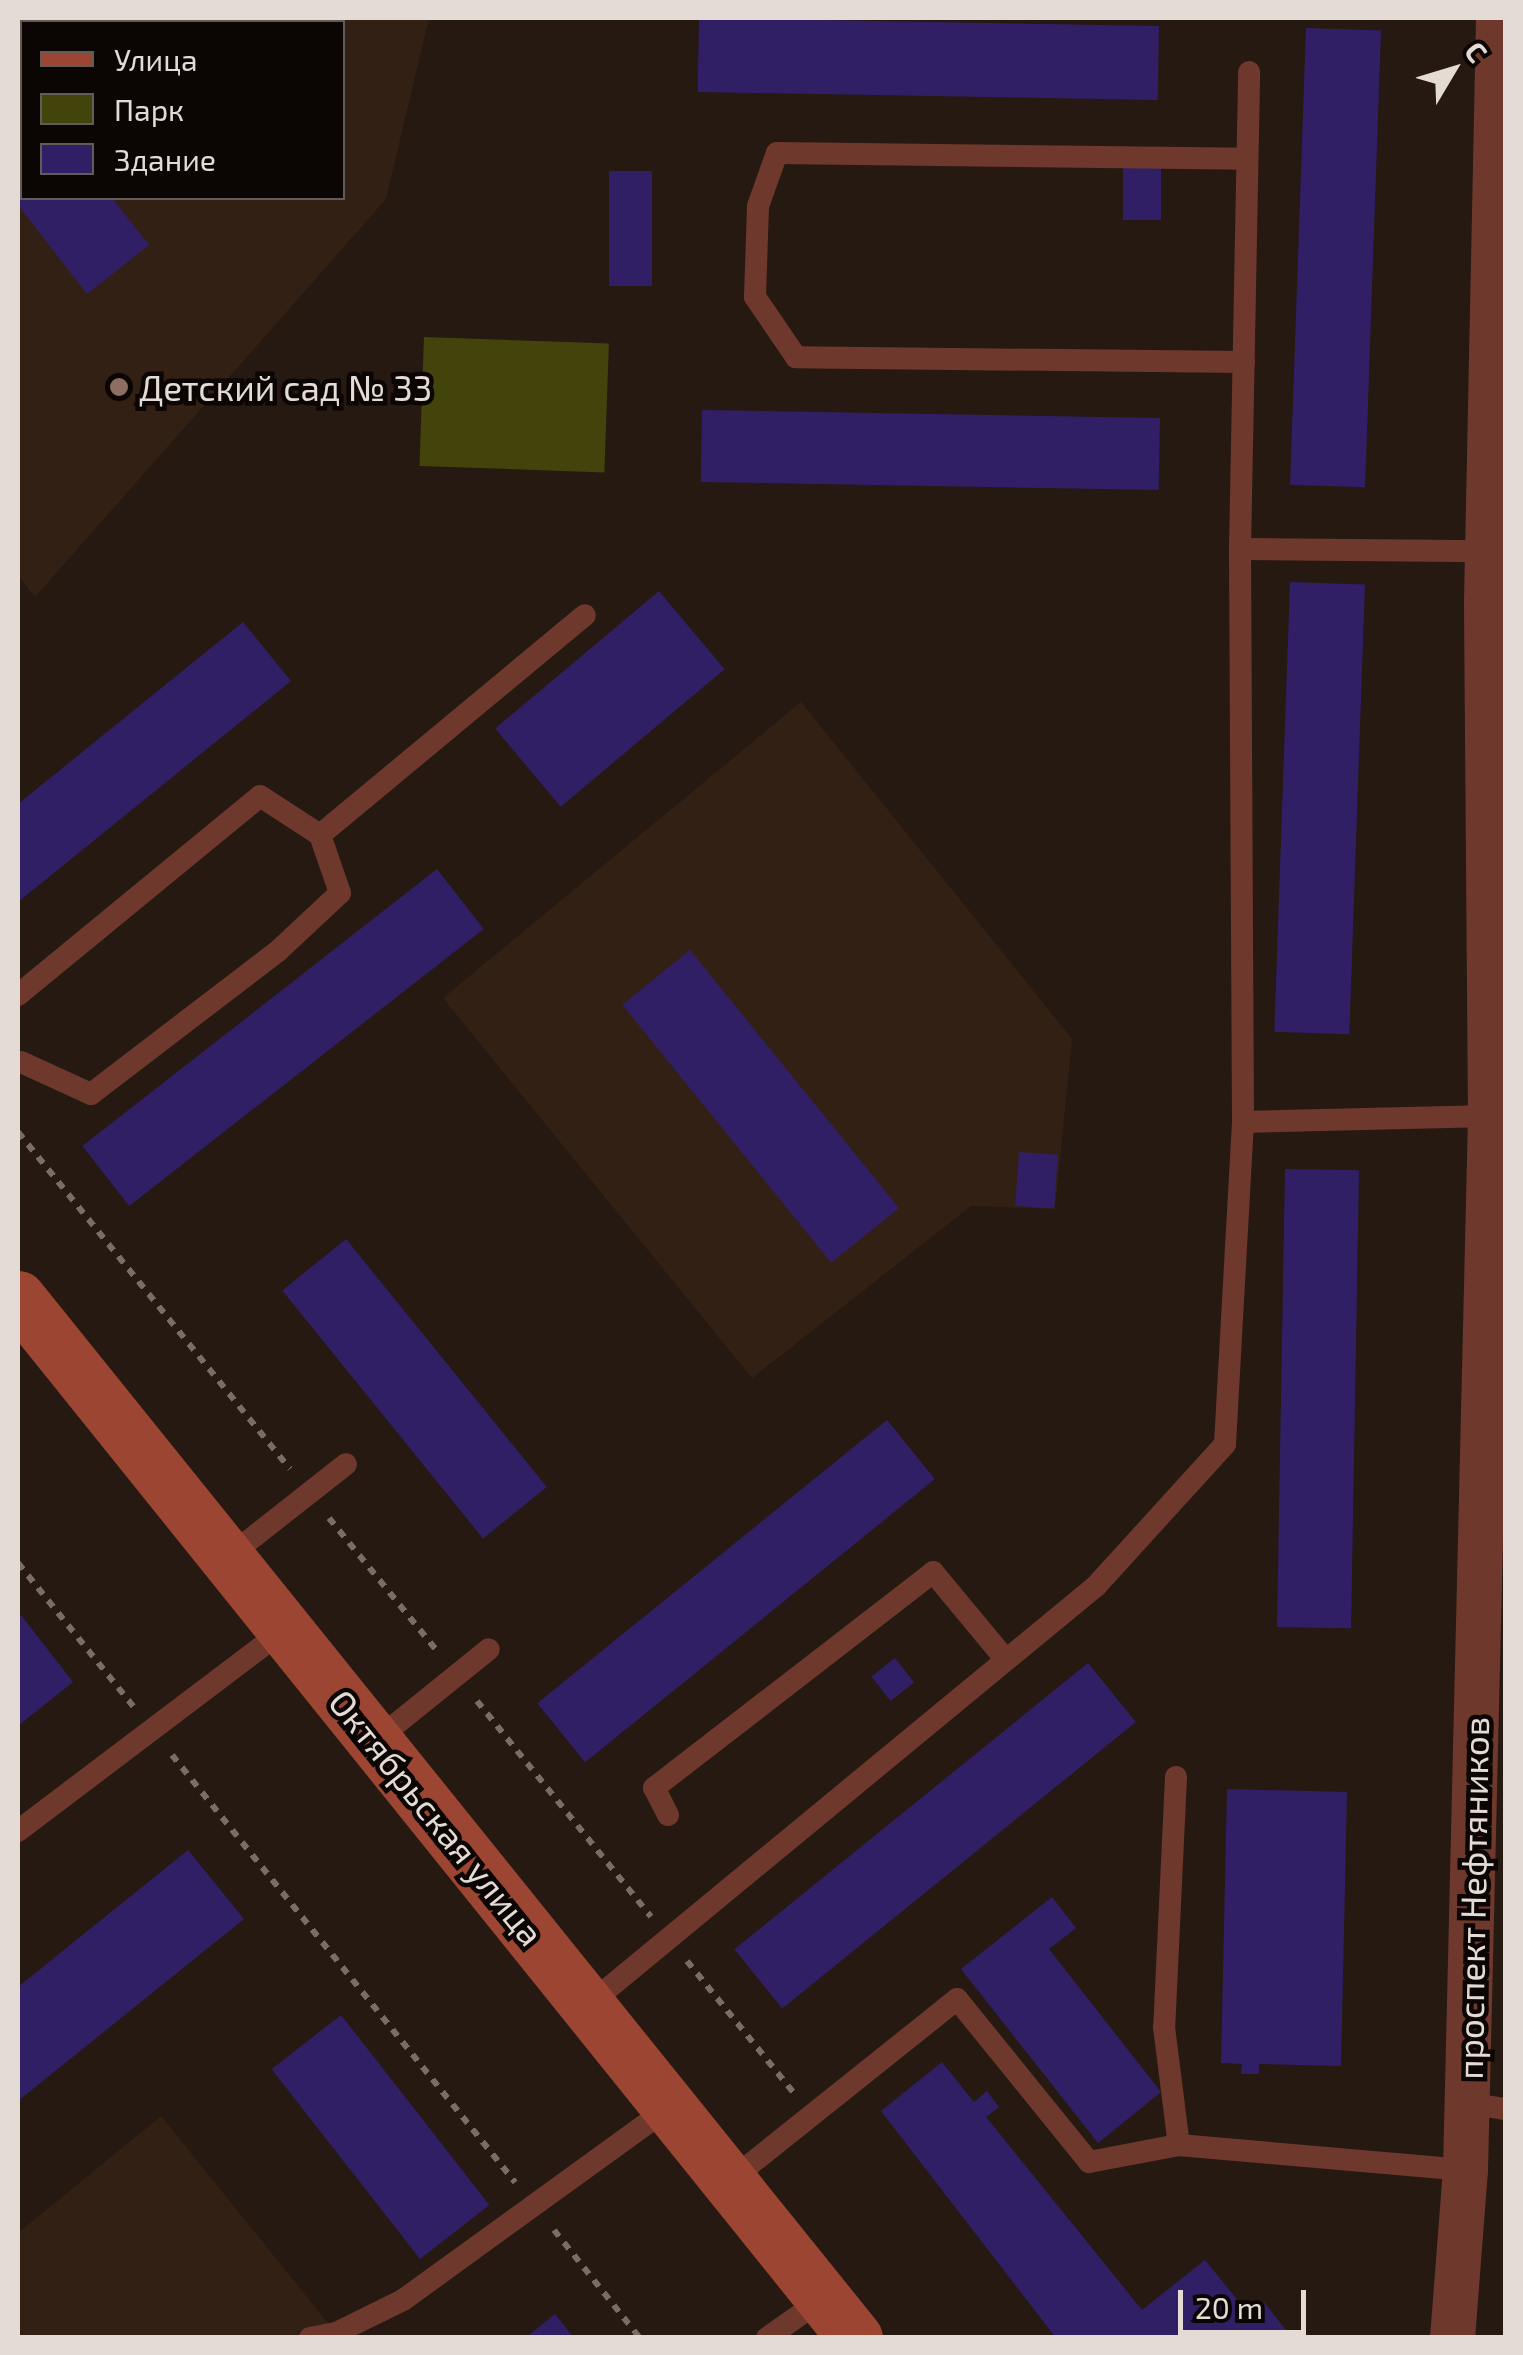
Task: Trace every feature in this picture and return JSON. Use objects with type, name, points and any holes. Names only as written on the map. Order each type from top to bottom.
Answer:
[{"type":"street","name":"проспект Нефтяников","points":[[1452,2338],[1465,2170],[1486,2106],[1496,601],[1487,551],[1498,18]]},
{"type":"street","name":"Октябрьская улица","points":[[18,1298],[839,2318]]},
{"type":"lane","points":[[588,2005],[1096,1586],[1224,1444],[1243,1122],[1240,549],[1249,72]]},
{"type":"lane","points":[[1244,362],[796,357],[756,297],[758,206],[777,153],[1247,160]]},
{"type":"lane","points":[[1240,549],[1487,551]]},
{"type":"lane","points":[[320,834],[585,615]]},
{"type":"lane","points":[[18,995],[260,796],[320,834],[340,893],[278,950],[91,1094],[19,1057]]},
{"type":"lane","points":[[1243,1122],[1495,1137]]},
{"type":"lane","points":[[227,1558],[346,1464]]},
{"type":"lane","points":[[668,1815],[654,1788],[933,1572],[1006,1660]]},
{"type":"lane","points":[[18,1832],[150,1727],[284,1629]]},
{"type":"lane","points":[[375,1741],[489,1649]]},
{"type":"lane","points":[[1176,1777],[1164,2027],[1179,2145]]},
{"type":"lane","points":[[728,2182],[814,2118],[956,1999],[1089,2162],[1179,2145],[1465,2170]]},
{"type":"lane","points":[[310,2338],[336,2333],[404,2300],[531,2202],[668,2108]]},
{"type":"lane","points":[[767,2338],[839,2318]]},
{"type":"path","points":[[18,1132],[814,2118]]},
{"type":"path","points":[[18,1563],[640,2338]]},
{"type":"shaded area","name":"Детский сад № 33","points":[[18,18],[429,18],[386,199],[35,597],[18,575]]},
{"type":"shaded area","points":[[801,702],[1072,1039],[1055,1209],[971,1206],[752,1378],[443,998]]},
{"type":"shaded area","points":[[161,2116],[336,2333],[336,2338],[18,2338],[18,2233]]},
{"type":"green space","points":[[424,337],[609,343],[604,472],[419,466]]},
{"type":"building","points":[[699,18],[1159,26],[1158,100],[698,92]]},
{"type":"building","points":[[1306,28],[1381,31],[1365,487],[1290,485]]},
{"type":"building","points":[[18,80],[20,200],[114,200],[149,245],[87,294],[18,205]]},
{"type":"building","points":[[1123,164],[1161,164],[1161,220],[1123,220]]},
{"type":"building","points":[[609,171],[652,171],[652,286],[609,286]]},
{"type":"building","points":[[702,410],[1160,418],[1159,490],[701,482]]},
{"type":"building","points":[[1290,582],[1365,585],[1349,1034],[1274,1032]]},
{"type":"building","points":[[659,591],[725,669],[561,807],[495,729]]},
{"type":"building","points":[[243,622],[291,681],[18,902],[18,804]]},
{"type":"building","points":[[437,869],[484,929],[129,1206],[82,1146]]},
{"type":"building","points":[[690,950],[899,1208],[831,1263],[622,1005]]},
{"type":"building","points":[[1019,1152],[1058,1155],[1054,1209],[1015,1206]]},
{"type":"building","points":[[1285,1169],[1359,1170],[1351,1628],[1277,1627]]},
{"type":"building","points":[[346,1239],[547,1487],[483,1539],[282,1291]]},
{"type":"building","points":[[887,1420],[935,1479],[585,1762],[537,1703]]},
{"type":"building","points":[[21,1615],[73,1682],[18,1726],[18,1617]]},
{"type":"building","points":[[895,1658],[914,1682],[890,1701],[871,1676]]},
{"type":"building","points":[[1088,1663],[1136,1722],[782,2008],[734,1949]]},
{"type":"building","points":[[1227,1789],[1347,1792],[1341,2066],[1259,2064],[1259,2074],[1241,2074],[1242,2064],[1221,2063]]},
{"type":"building","points":[[188,1850],[244,1919],[18,2101],[18,1987]]},
{"type":"building","points":[[1052,1897],[1076,1928],[1049,1949],[1161,2092],[1098,2143],[961,1969]]},
{"type":"building","points":[[341,2015],[489,2205],[420,2259],[272,2069]]},
{"type":"building","points":[[942,2062],[974,2102],[987,2091],[999,2107],[986,2117],[1142,2310],[1205,2260],[1249,2314],[1264,2302],[1292,2338],[1056,2338],[881,2111]]},
{"type":"building","points":[[555,2314],[574,2338],[525,2338]]},
{"type":"place","name":"Детский сад № 33","points":[[119,387]]}]
